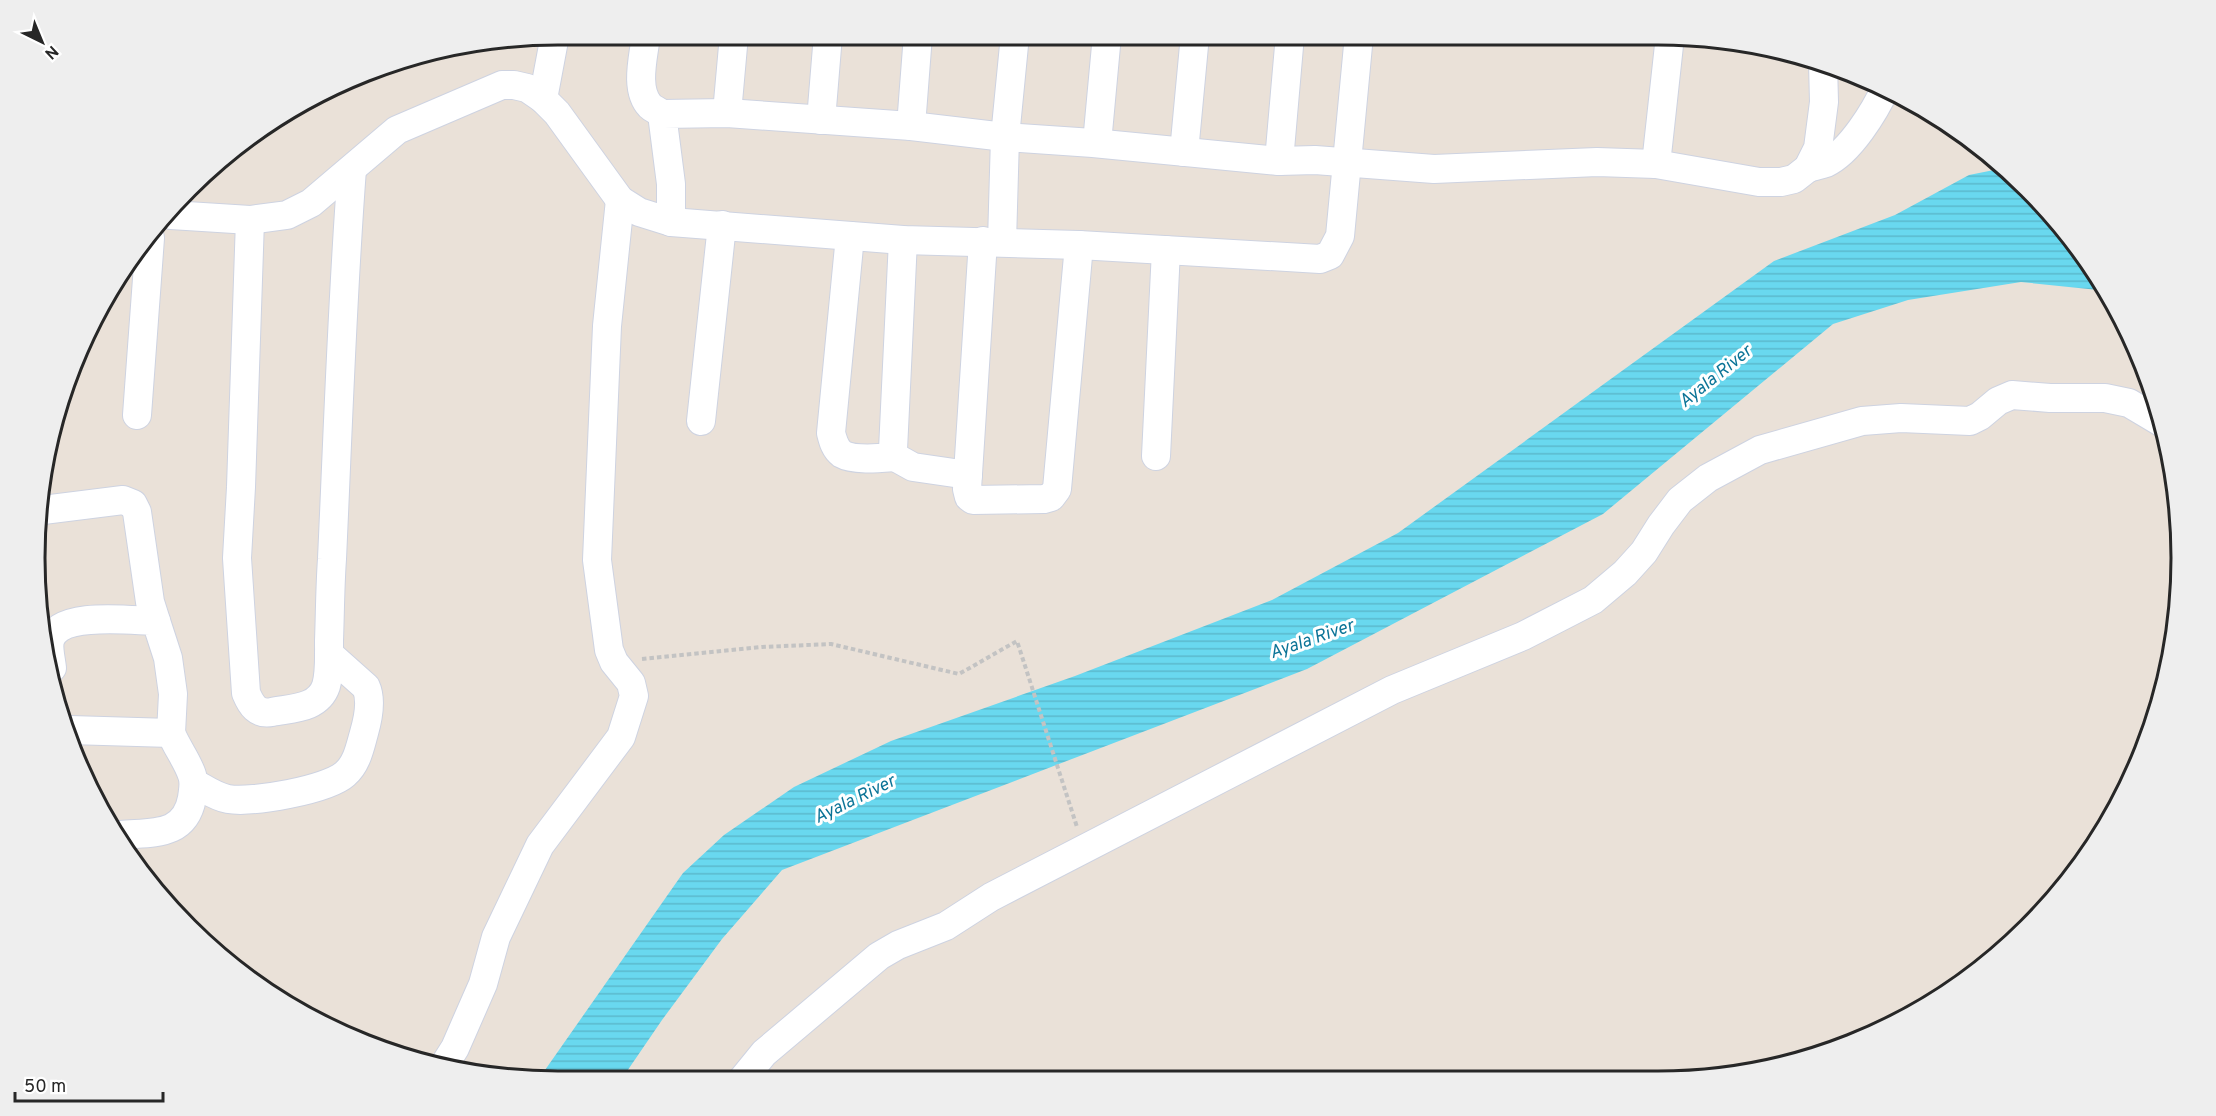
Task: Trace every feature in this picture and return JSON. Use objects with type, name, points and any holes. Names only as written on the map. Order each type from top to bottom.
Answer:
[{"type":"street","points":[[543,99],[553,45]]},
{"type":"street","points":[[645,45],[643,94],[650,105],[662,114],[727,113],[910,126],[1005,137],[1097,143],[1280,161],[1315,160],[1434,169],[1597,162],[1656,164],[1759,182],[1781,182],[1794,179],[1808,168],[1827,162],[1849,145],[1881,96]]},
{"type":"street","points":[[727,113],[733,45]]},
{"type":"street","points":[[821,120],[827,45]]},
{"type":"street","points":[[910,126],[917,45]]},
{"type":"street","points":[[1014,45],[968,475],[967,494],[973,500],[1044,499],[1051,497],[1058,489],[1079,245]]},
{"type":"street","points":[[1097,143],[1106,45]]},
{"type":"street","points":[[1184,152],[1194,45]]},
{"type":"street","points":[[1280,161],[1289,45]]},
{"type":"street","points":[[176,215],[250,220],[287,215],[311,203],[397,130],[502,85],[514,85],[527,88],[557,113],[620,200],[639,212],[671,222],[903,240],[1079,245],[1250,254],[1312,260],[1330,255],[1340,236],[1358,45]]},
{"type":"street","points":[[1656,164],[1669,45]]},
{"type":"street","points":[[1808,168],[1818,148],[1824,102],[1823,72]]},
{"type":"street","points":[[662,114],[671,184],[671,222]]},
{"type":"street","points":[[250,220],[237,558],[246,693],[257,711],[266,713],[311,705],[320,697],[326,686],[345,257],[352,169]]},
{"type":"street","points":[[448,1059],[455,1048],[483,984],[496,937],[540,845],[621,737],[634,696],[631,683],[614,662],[609,650],[597,560],[607,326],[620,200]]},
{"type":"street","points":[[701,421],[722,225]]},
{"type":"street","points":[[850,236],[831,433],[835,446],[843,455],[870,459],[895,457],[913,467],[968,475]]},
{"type":"street","points":[[895,457],[893,450],[903,240]]},
{"type":"street","points":[[137,415],[149,248]]},
{"type":"street","points":[[1156,456],[1166,250]]},
{"type":"street","points":[[749,1071],[764,1053],[879,956],[898,945],[946,926],[991,897],[1392,690],[1523,636],[1593,600],[1625,573],[1644,552],[1680,500],[1708,478],[1760,450],[1862,421],[1901,418],[1970,421],[1980,416],[1998,400],[2012,395],[2105,398],[2129,403],[2151,416]]},
{"type":"street","points":[[47,509],[123,500],[133,504],[137,512],[150,602],[168,658],[173,694],[171,734],[186,761],[194,783],[191,803],[181,824],[169,829],[126,834]]},
{"type":"street","points":[[51,637],[69,624],[102,617],[156,621]]},
{"type":"street","points":[[194,783],[227,799],[247,800],[327,784],[344,775],[354,765],[358,756],[367,722],[369,693],[366,687],[329,654]]},
{"type":"street","points":[[75,730],[171,734]]},
{"type":"path","points":[[614,662],[762,647],[831,644],[959,674],[1017,641],[1084,850]]},
{"type":"water","name":"Ayala River","points":[[1994,170],[1996,172],[2044,220],[2085,273],[2095,290],[2021,282],[1908,300],[1833,324],[1603,514],[1307,669],[782,870],[722,939],[627,1071],[545,1071],[683,873],[724,835],[794,787],[891,741],[1075,676],[1272,600],[1398,533],[1774,261],[1895,215],[1969,175]]}]
